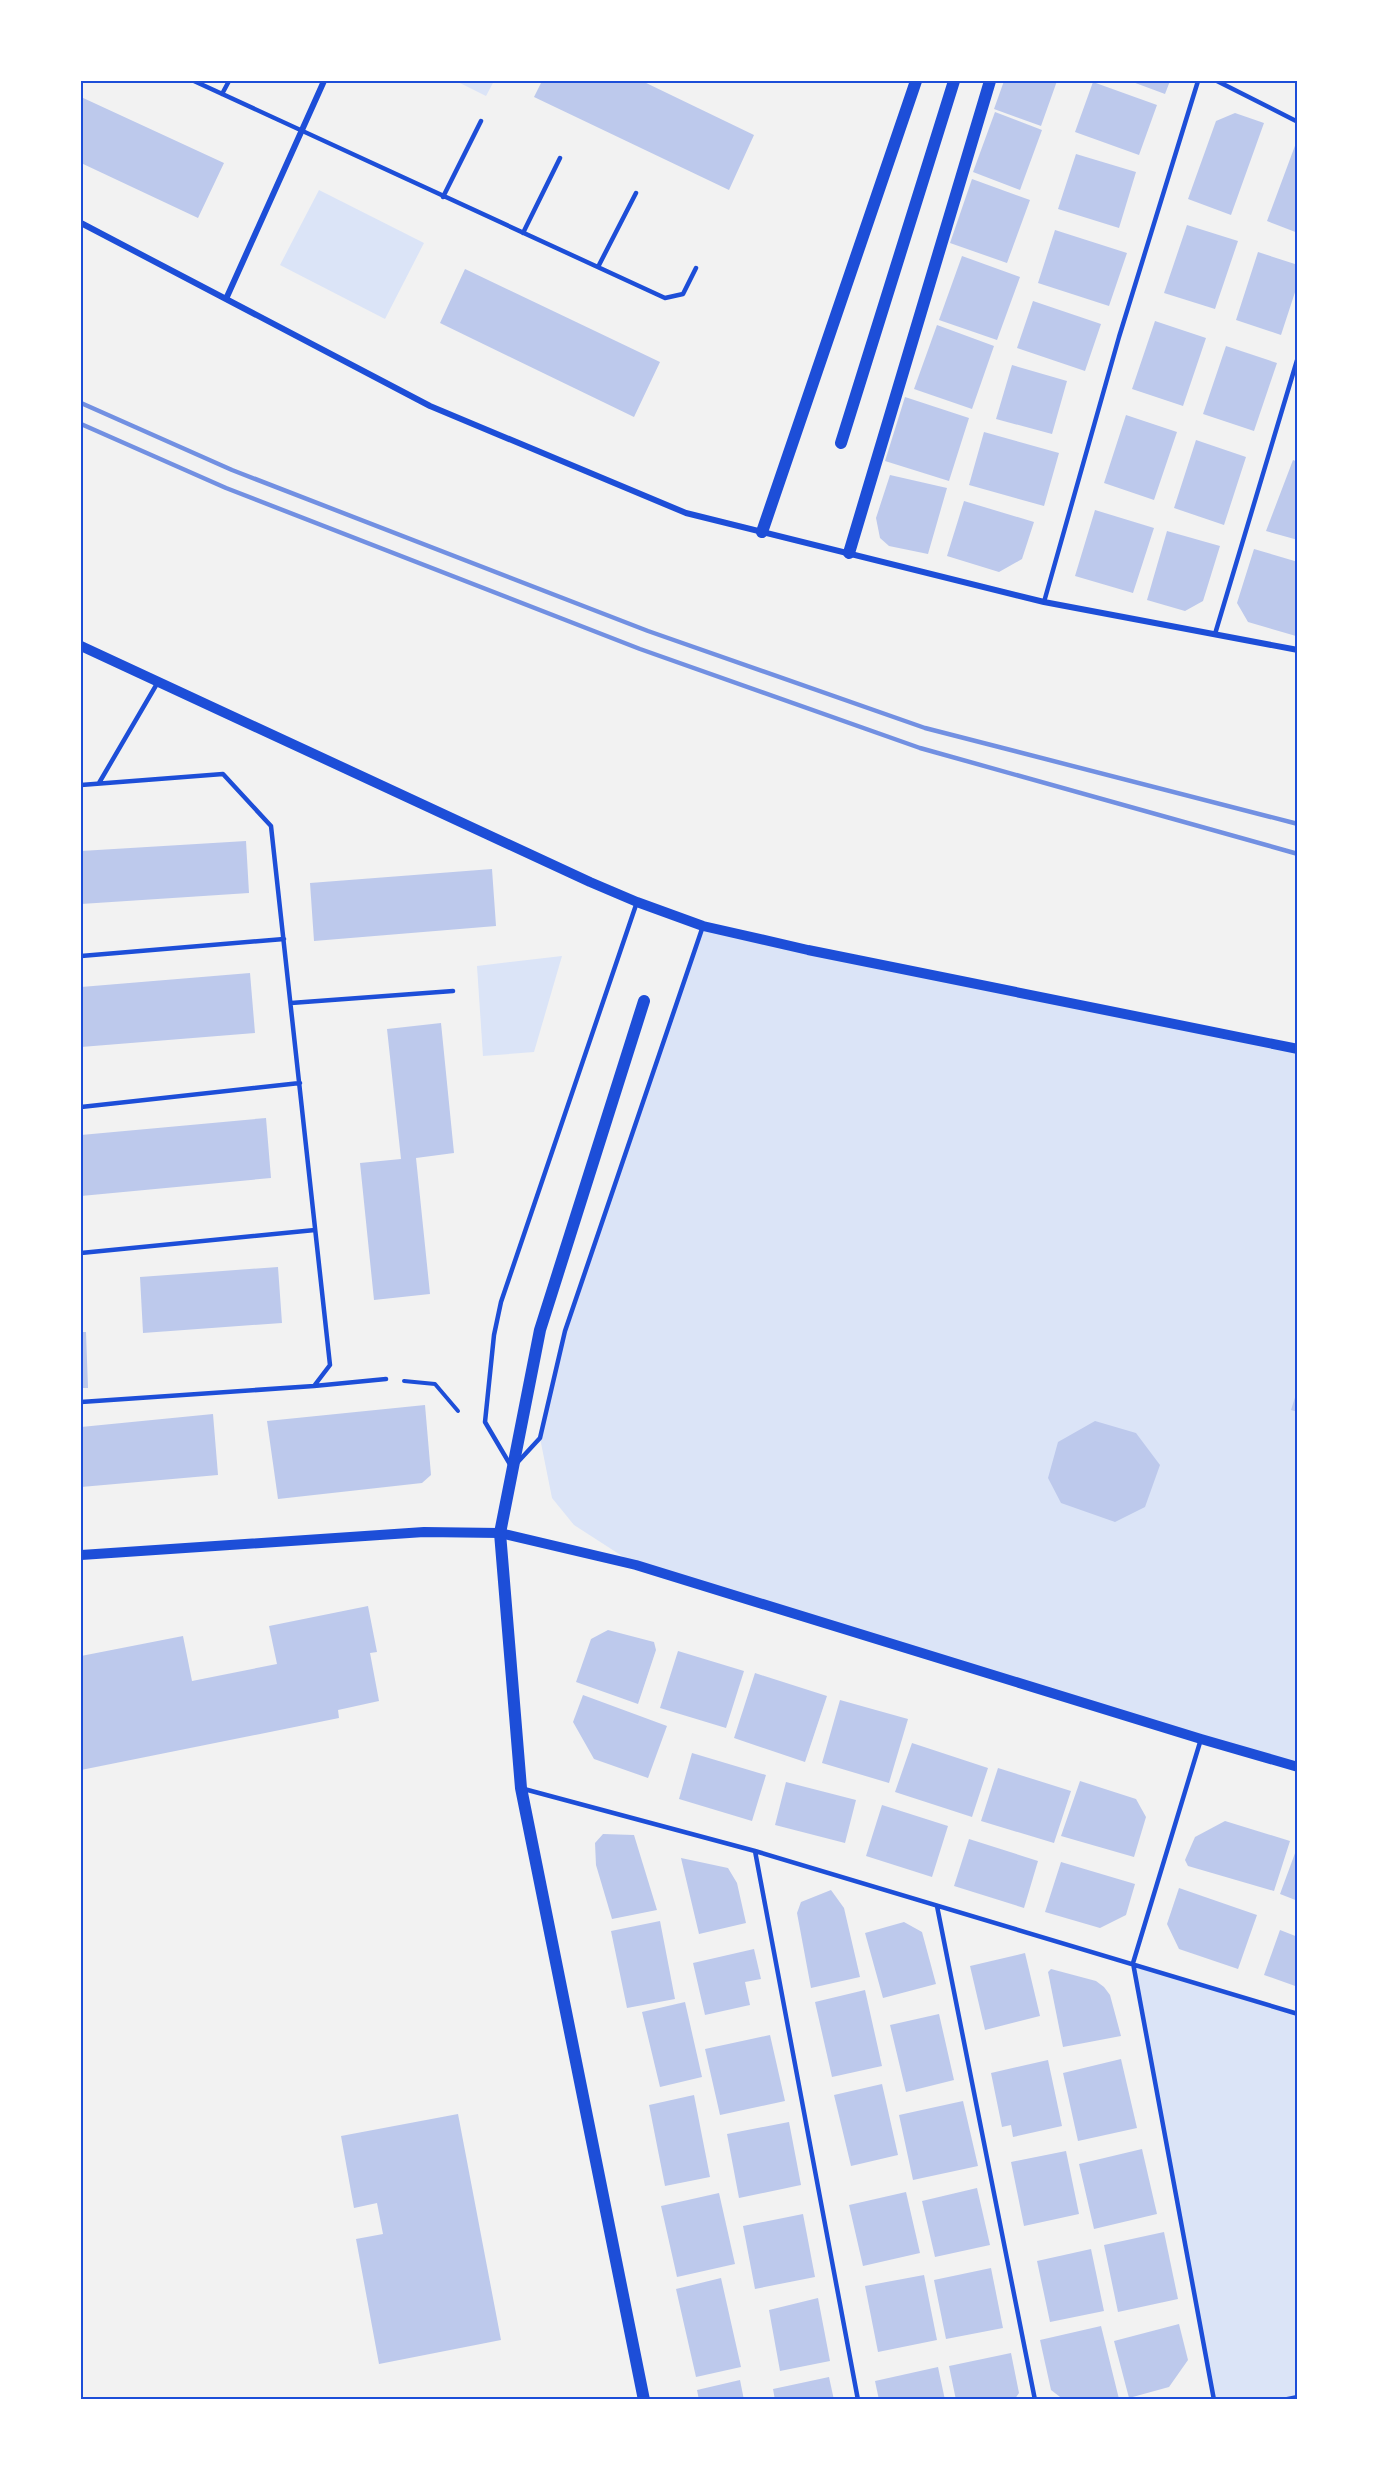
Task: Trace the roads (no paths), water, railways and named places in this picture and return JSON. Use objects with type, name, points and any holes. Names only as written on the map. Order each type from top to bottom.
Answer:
[{"type":"main road","points":[[762,532],[916,81]]},
{"type":"main road","points":[[841,443],[954,81]]},
{"type":"main road","points":[[849,553],[990,81]]},
{"type":"main road","points":[[644,2400],[521,1788],[500,1533],[540,1330],[645,1001]]},
{"type":"street","points":[[226,299],[324,81]]},
{"type":"street","points":[[81,223],[430,406],[686,513],[1044,602],[1298,650]]},
{"type":"street","points":[[81,646],[637,902],[703,926],[808,950],[1298,1049]]},
{"type":"street","points":[[81,1555],[424,1532],[500,1533],[636,1565],[1298,1767]]},
{"type":"lane","points":[[194,81],[665,298],[683,294],[696,268]]},
{"type":"lane","points":[[222,94],[229,81]]},
{"type":"lane","points":[[1044,602],[1119,337],[1198,81]]},
{"type":"lane","points":[[1217,81],[1298,122]]},
{"type":"lane","points":[[443,196],[481,121]]},
{"type":"lane","points":[[523,233],[560,158]]},
{"type":"lane","points":[[598,267],[636,194]]},
{"type":"lane","points":[[1215,634],[1298,357]]},
{"type":"lane","points":[[99,783],[158,681]]},
{"type":"lane","points":[[81,785],[223,774],[271,826],[330,1365],[314,1386]]},
{"type":"lane","points":[[637,902],[501,1302],[494,1335],[485,1422],[513,1468],[540,1438],[565,1331],[703,926]]},
{"type":"lane","points":[[81,956],[284,939]]},
{"type":"lane","points":[[291,1003],[453,991]]},
{"type":"lane","points":[[81,1107],[300,1083]]},
{"type":"lane","points":[[81,1253],[315,1230]]},
{"type":"lane","points":[[81,1402],[386,1379]]},
{"type":"lane","points":[[1201,1739],[1133,1964],[1214,2400]]},
{"type":"lane","points":[[521,1788],[755,1851],[1298,2014]]},
{"type":"lane","points":[[755,1851],[858,2400]]},
{"type":"lane","points":[[937,1906],[1035,2400]]},
{"type":"lane","points":[[1283,2400],[1298,2397]]},
{"type":"railway","points":[[81,403],[232,470],[648,631],[925,728],[1298,824]]},
{"type":"railway","points":[[81,424],[226,488],[640,649],[920,748],[1298,854]]}]
